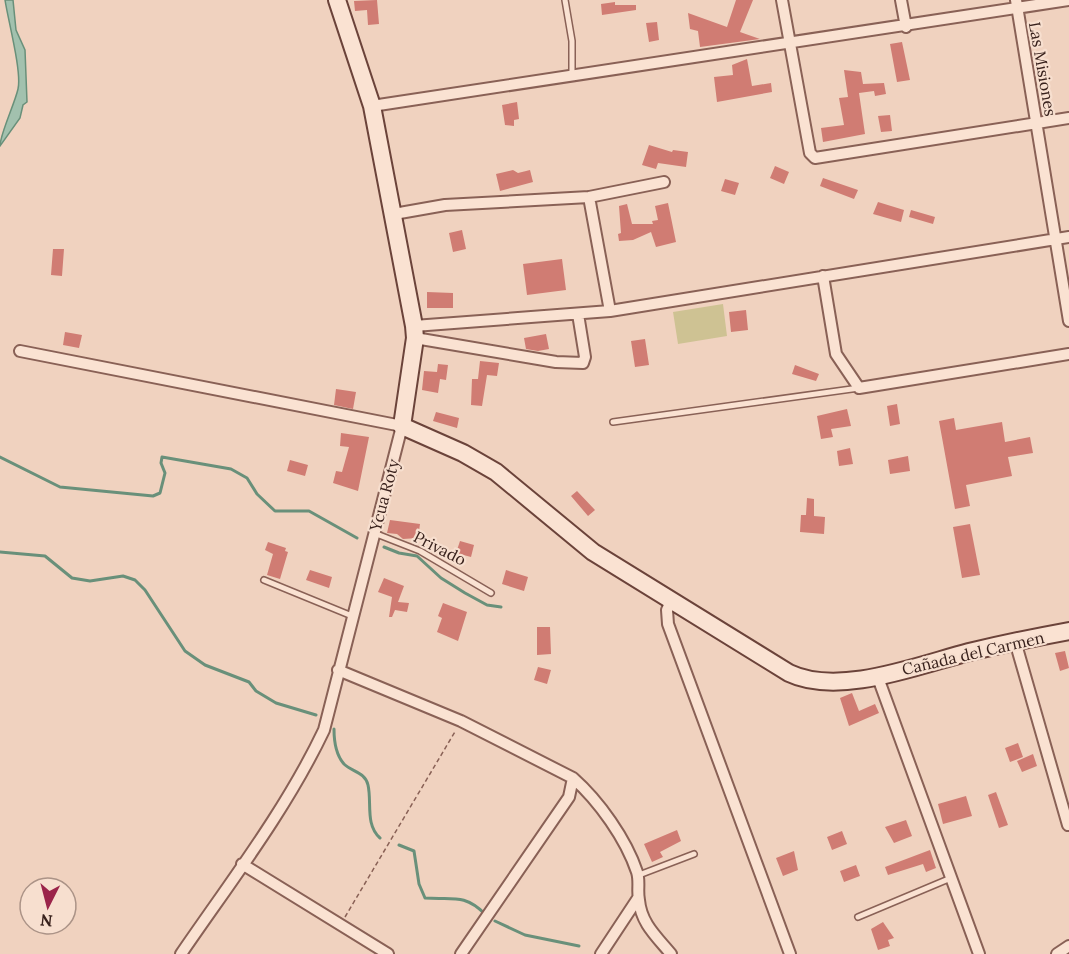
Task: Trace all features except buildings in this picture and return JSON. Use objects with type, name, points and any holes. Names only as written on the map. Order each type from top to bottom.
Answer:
[{"type":"street","name":"Ycua Roty","points":[[181,954],[309,761],[327,721],[338,670],[402,426],[415,332],[372,106],[337,0]]},
{"type":"street","points":[[782,0],[810,153],[815,158],[1069,118]]},
{"type":"street","points":[[901,0],[906,27]]},
{"type":"street","points":[[372,106],[906,27],[1016,5],[1069,0]]},
{"type":"street","name":"Las Misiones","points":[[1016,5],[1069,321]]},
{"type":"street","points":[[394,214],[445,205],[589,197],[664,182]]},
{"type":"street","points":[[589,197],[610,311]]},
{"type":"street","points":[[415,332],[610,311],[1069,237]]},
{"type":"street","points":[[823,276],[836,354],[859,388],[1069,354]]},
{"type":"street","points":[[415,332],[556,362],[582,363],[585,357],[578,314]]},
{"type":"street","points":[[20,351],[402,426]]},
{"type":"street","name":"Cañada del Carmen","points":[[402,426],[456,449],[496,472],[593,552],[797,677],[823,682],[877,675],[1015,641],[1069,631]]},
{"type":"street","points":[[671,601],[668,610],[668,624],[790,954]]},
{"type":"street","points":[[1015,641],[1068,825]]},
{"type":"street","points":[[338,670],[461,721],[573,778],[585,789],[616,832],[639,875],[638,898],[645,925],[670,954]]},
{"type":"street","points":[[877,675],[979,954]]},
{"type":"street","points":[[461,954],[569,797],[573,778]]},
{"type":"street","points":[[242,864],[388,954]]},
{"type":"street","points":[[601,954],[638,898]]},
{"type":"street","points":[[1057,954],[1069,946]]},
{"type":"lane","points":[[564,0],[572,41],[572,76]]},
{"type":"lane","points":[[613,422],[859,388]]},
{"type":"lane","name":"Privado","points":[[374,533],[428,555],[491,593]]},
{"type":"lane","points":[[264,580],[352,616]]},
{"type":"lane","points":[[639,875],[694,854]]},
{"type":"lane","points":[[858,917],[951,878]]},
{"type":"path","points":[[340,925],[461,721]]},
{"type":"shaded area","points":[[5,0],[13,0],[16,30],[25,50],[27,102],[23,105],[20,118],[0,146],[19,81]]},
{"type":"shaded area","points":[[723,304],[727,336],[678,344],[673,312]]},
{"type":"waterway","points":[[0,457],[60,487],[153,496],[160,493],[165,473],[161,463],[162,457],[231,469],[247,478],[257,494],[275,511],[309,511],[357,538]]},
{"type":"waterway","points":[[384,547],[399,553],[417,556],[441,578],[465,593],[487,605],[501,607]]},
{"type":"waterway","points":[[0,552],[45,556],[72,578],[90,581],[123,576],[135,580],[145,590],[185,651],[205,665],[249,682],[256,691],[276,703],[316,715]]},
{"type":"waterway","points":[[334,729],[336,747],[341,760],[347,767],[364,777],[368,785],[372,827],[380,838]]},
{"type":"waterway","points":[[399,845],[414,851],[419,884],[425,898],[464,900],[478,907],[485,914]]},
{"type":"waterway","points":[[495,921],[525,935],[579,946]]}]
